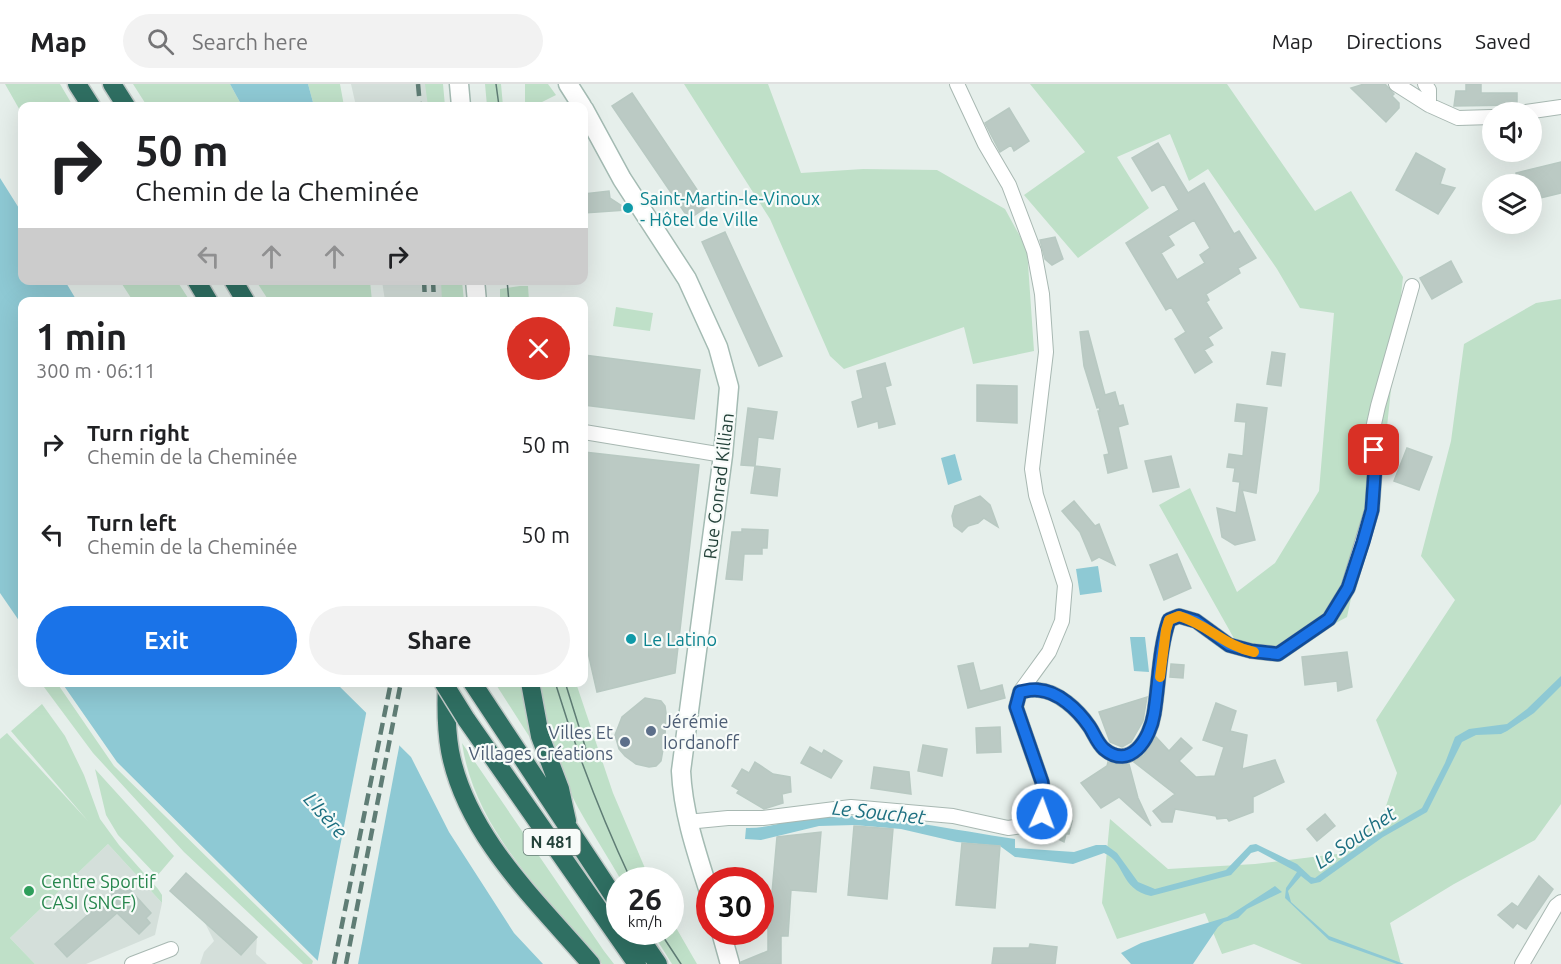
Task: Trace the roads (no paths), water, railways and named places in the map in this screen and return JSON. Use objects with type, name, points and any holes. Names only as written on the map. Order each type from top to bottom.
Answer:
[{"type":"highway","points":[[77,84],[88,102]]},
{"type":"highway","points":[[112,84],[123,102]]},
{"type":"highway","points":[[445,687],[450,753],[474,815],[506,865],[591,964]]},
{"type":"highway","name":"N 481","points":[[448,687],[466,719],[637,964]]},
{"type":"highway","name":"N 481","points":[[475,687],[606,885]]},
{"type":"highway","points":[[531,687],[540,736],[560,789],[571,834]]},
{"type":"highway","points":[[645,945],[658,964]]},
{"type":"street","name":"Rue Conrad Killian","points":[[568,84],[579,102]]},
{"type":"street","points":[[687,822],[728,818],[763,818],[851,807],[953,816],[1008,828],[1029,825],[1042,814],[1044,797],[1042,782],[1016,707],[1020,692],[1049,652],[1062,621],[1065,585],[1036,495],[1032,469],[1046,352],[1042,294],[1034,251],[1009,185],[985,144],[957,84]]},
{"type":"street","points":[[1396,84],[1430,105],[1458,118],[1482,117]]},
{"type":"street","points":[[1425,84],[1429,90],[1430,105]]},
{"type":"street","points":[[460,85],[461,102]]},
{"type":"street","points":[[1542,110],[1561,107]]},
{"type":"street","name":"Rue Conrad Killian","points":[[588,117],[622,179],[687,279],[718,347],[729,387],[723,455],[682,747],[682,797],[701,867]]},
{"type":"street","points":[[1020,692],[1039,690],[1058,697],[1076,710],[1088,724],[1102,748],[1116,757],[1125,758],[1133,753],[1152,727],[1169,620],[1179,616],[1196,621],[1229,645],[1251,651],[1278,654],[1329,619],[1348,588],[1372,510],[1375,468],[1372,433],[1377,406],[1412,286]]},
{"type":"street","points":[[588,433],[723,455]]},
{"type":"street","points":[[1522,964],[1556,906],[1561,902]]},
{"type":"street","points":[[725,945],[730,964]]},
{"type":"street","points":[[132,964],[171,949]]},
{"type":"water","points":[[230,84],[308,84],[313,102],[240,102]]},
{"type":"water","points":[[0,178],[18,207],[18,285],[67,285],[75,297],[18,297],[18,619],[0,593]]},
{"type":"water","points":[[955,454],[962,480],[948,485],[941,458]]},
{"type":"water","points":[[1098,566],[1102,592],[1080,595],[1076,569]]},
{"type":"water","points":[[1130,637],[1145,637],[1149,672],[1134,671]]},
{"type":"water","points":[[1561,676],[1561,686],[1534,713],[1507,731],[1501,734],[1476,735],[1462,742],[1427,812],[1383,837],[1320,882],[1311,884],[1301,876],[1288,891],[1291,902],[1329,936],[1404,964],[1397,964],[1329,940],[1285,898],[1286,888],[1297,872],[1258,851],[1251,853],[1231,875],[1151,896],[1133,888],[1116,863],[1104,853],[1073,864],[1015,857],[1000,846],[957,842],[901,829],[854,825],[819,826],[761,840],[745,839],[746,828],[818,815],[851,816],[1015,839],[1015,848],[1074,852],[1096,845],[1106,845],[1117,853],[1138,882],[1155,889],[1226,870],[1250,845],[1256,844],[1297,864],[1315,878],[1368,840],[1422,808],[1445,763],[1455,737],[1469,729],[1507,724],[1527,709]]},
{"type":"water","name":"L'Isère","points":[[65,687],[340,687],[411,757],[449,832],[514,933],[543,964],[321,964],[117,762]]},
{"type":"water","points":[[1275,886],[1282,892],[1247,909],[1238,918],[1224,922],[1218,927],[1193,964],[1131,964],[1121,953],[1141,943],[1227,917]]},
{"type":"tram line","points":[[496,84],[498,102]]},
{"type":"tram line","points":[[507,285],[509,297]]},
{"type":"tram line","points":[[557,687],[590,783],[625,867]]},
{"type":"tram line","points":[[567,687],[589,759]]},
{"type":"tram line","points":[[669,945],[681,964]]},
{"type":"railway","points":[[418,84],[420,102]]},
{"type":"railway","points":[[424,285],[425,297]]},
{"type":"railway","points":[[433,285],[434,297]]},
{"type":"railway","points":[[334,964],[390,687]]},
{"type":"railway","points":[[346,964],[400,687]]},
{"type":"place","name":"Saint-Martin-le-Vinoux - Hôtel de Ville","points":[[628,208]]},
{"type":"place","name":"Le Latino","points":[[631,639]]},
{"type":"place","name":"Jérémie Iordanoff","points":[[651,731]]},
{"type":"place","name":"Villes Et Villages Créations","points":[[625,742]]},
{"type":"place","name":"Centre Sportif CASI (SNCF)","points":[[29,891]]},
{"type":"water label","name":"Le Souchet","points":[[879,812]]},
{"type":"water label","name":"Le Souchet","points":[[1355,837]]}]
